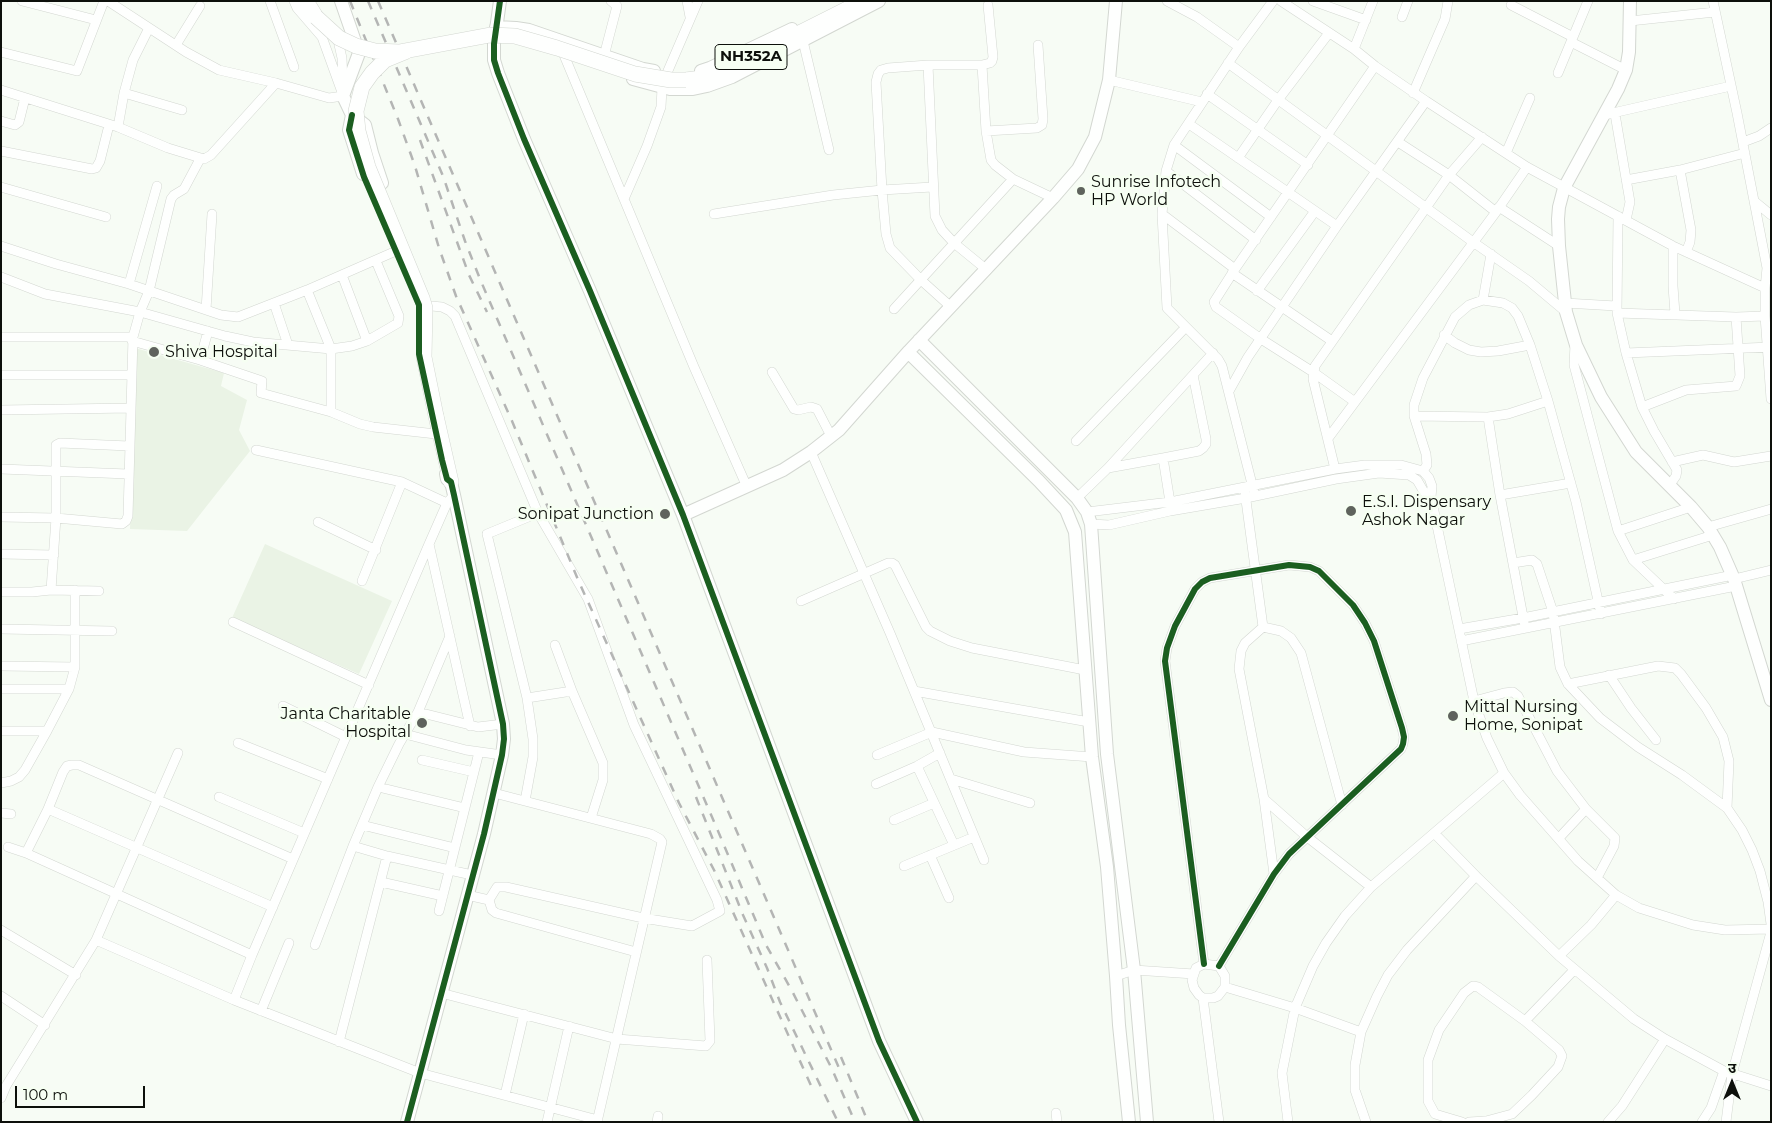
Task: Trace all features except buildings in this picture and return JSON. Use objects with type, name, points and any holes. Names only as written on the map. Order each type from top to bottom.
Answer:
[{"type":"highway","name":"NH352A","points":[[306,1],[323,24],[347,42],[375,51],[393,52],[407,50],[485,35],[516,36],[635,74],[671,80],[702,78],[726,70],[863,1]]},
{"type":"highway","points":[[407,50],[385,60],[372,73],[362,88],[356,111],[358,131],[368,166],[425,308],[424,357],[451,494]]},
{"type":"street","points":[[22,1],[96,20]]},
{"type":"street","points":[[1,52],[77,71],[96,20],[106,1],[197,59],[219,70],[329,98],[344,96]]},
{"type":"street","points":[[270,1],[294,67]]},
{"type":"street","points":[[234,1000],[451,494],[455,477],[429,352],[425,305],[375,163],[364,125],[352,115],[322,37],[297,8],[294,1]]},
{"type":"street","points":[[314,1],[336,32],[342,58],[344,96]]},
{"type":"street","points":[[341,1],[359,53],[344,96]]},
{"type":"street","points":[[500,1],[494,44],[494,60],[524,139],[590,291],[683,515],[880,1041],[918,1122]]},
{"type":"street","points":[[604,56],[617,6],[611,1]]},
{"type":"street","points":[[687,1],[690,17]]},
{"type":"street","points":[[624,199],[658,116],[661,107],[662,88],[667,73],[698,1]]},
{"type":"street","points":[[496,27],[529,30],[643,69],[684,74],[710,68],[852,1]]},
{"type":"street","points":[[494,44],[536,46],[662,88],[682,90],[707,86],[732,76],[879,1]]},
{"type":"street","points":[[683,515],[783,470],[831,436],[845,423],[919,340],[987,270],[1078,169],[1095,137],[1109,80],[1116,1]]},
{"type":"street","points":[[1167,1],[1197,18],[1239,47]]},
{"type":"street","points":[[1263,627],[1246,498],[1248,487],[1229,391],[1222,366],[1218,359],[1167,308],[1162,214],[1166,171],[1174,145],[1239,47],[1273,1]]},
{"type":"street","points":[[1281,1],[1354,49],[1414,93],[1482,136],[1526,167],[1673,246],[1767,292]]},
{"type":"street","points":[[1303,16],[1312,1],[1366,20]]},
{"type":"street","points":[[1354,49],[1373,1]]},
{"type":"street","points":[[1402,17],[1408,1]]},
{"type":"street","points":[[1414,93],[1445,19],[1448,1]]},
{"type":"street","points":[[1558,74],[1588,1]]},
{"type":"street","points":[[1630,1],[1629,52],[1626,70],[1610,114],[1564,188],[1558,219],[1565,308],[1575,341],[1602,397],[1636,452],[1692,507],[1720,547],[1734,580],[1770,698]]},
{"type":"street","points":[[1713,1],[1754,202],[1769,265],[1765,316],[1769,347],[1771,398]]},
{"type":"street","points":[[951,306],[921,280],[890,248],[886,234],[882,190],[876,82],[881,70],[888,68],[928,65],[982,65],[990,63],[993,57],[988,5]]},
{"type":"street","points":[[1511,5],[1626,70]]},
{"type":"street","points":[[176,45],[200,6]]},
{"type":"street","points":[[1630,21],[1715,12]]},
{"type":"street","points":[[1,151],[92,169],[96,168],[114,126],[133,60],[149,28]]},
{"type":"street","points":[[1238,158],[1278,100],[1329,33]]},
{"type":"street","points":[[803,41],[830,150]]},
{"type":"street","points":[[986,131],[1037,128],[1042,125],[1038,46]]},
{"type":"street","points":[[564,56],[690,359],[747,487]]},
{"type":"street","points":[[1228,63],[1565,308],[1616,309],[1736,317],[1765,316]]},
{"type":"street","points":[[928,65],[934,216],[936,222],[954,243],[987,270]]},
{"type":"street","points":[[982,65],[986,131],[991,160],[1013,178],[1053,198]]},
{"type":"street","points":[[1355,402],[1313,372],[1261,339],[1215,304],[1215,299],[1375,66]]},
{"type":"street","points":[[1109,80],[1204,98],[1258,130],[1308,164]]},
{"type":"street","points":[[1,90],[114,126],[200,159],[208,158],[211,155],[276,83]]},
{"type":"street","points":[[1610,114],[1731,86]]},
{"type":"street","points":[[124,93],[182,110]]},
{"type":"street","points":[[1,121],[17,124],[25,98]]},
{"type":"street","points":[[1506,153],[1530,98]]},
{"type":"street","points":[[1229,391],[1248,357],[1337,226],[1426,101]]},
{"type":"street","points":[[1610,114],[1626,180],[1630,206],[1622,218],[1616,309],[1642,407],[1677,473],[1670,486]]},
{"type":"street","points":[[352,115],[349,130],[357,155],[396,251],[425,305],[418,354],[503,724],[502,755],[494,793],[407,1122]]},
{"type":"street","points":[[1188,124],[1337,226]]},
{"type":"street","points":[[1743,142],[1759,136],[1771,128]]},
{"type":"street","points":[[1336,469],[1313,379],[1314,366],[1449,175],[1482,136]]},
{"type":"street","points":[[1398,142],[1498,209],[1559,246]]},
{"type":"street","points":[[1174,145],[1271,218]]},
{"type":"street","points":[[1626,180],[1680,170],[1745,153]]},
{"type":"street","points":[[1,517],[56,518],[125,523],[128,516],[133,339],[140,312],[149,291],[171,200],[174,195],[184,189],[200,159]]},
{"type":"street","points":[[1329,436],[1498,209],[1526,167]]},
{"type":"street","points":[[1680,170],[1691,230],[1690,242],[1686,252]]},
{"type":"street","points":[[1166,171],[1256,240]]},
{"type":"street","points":[[894,309],[1013,178]]},
{"type":"street","points":[[129,284],[157,186]]},
{"type":"street","points":[[1,187],[106,218]]},
{"type":"street","points":[[714,214],[832,195],[932,187]]},
{"type":"street","points":[[1754,202],[1771,215]]},
{"type":"street","points":[[1257,291],[1315,211]]},
{"type":"street","points":[[206,310],[212,214]]},
{"type":"street","points":[[1162,214],[1257,291],[1332,341]]},
{"type":"street","points":[[1,246],[56,264],[129,284],[228,317],[238,317],[274,304],[396,251]]},
{"type":"street","points":[[1673,246],[1675,314]]},
{"type":"street","points":[[1483,300],[1491,254]]},
{"type":"street","points":[[1,277],[45,294],[140,312],[208,332],[253,342],[331,349],[352,346],[367,341],[396,326],[399,320],[376,261]]},
{"type":"street","points":[[342,275],[367,341]]},
{"type":"street","points":[[307,290],[331,349],[331,412]]},
{"type":"street","points":[[1423,471],[1427,465],[1426,454],[1414,416],[1415,397],[1444,334],[1455,317],[1469,305],[1483,300],[1503,303],[1512,308],[1518,316],[1530,345],[1548,401],[1570,483],[1601,614]]},
{"type":"street","points":[[274,304],[288,345]]},
{"type":"street","points":[[425,305],[442,307],[455,316],[538,513],[588,600],[634,725],[717,900],[720,911],[692,926],[643,918],[506,887],[497,887],[489,900],[492,910],[496,913],[636,952]]},
{"type":"street","points":[[1642,407],[1686,390],[1736,386],[1740,376],[1736,317]]},
{"type":"street","points":[[1076,441],[1185,328]]},
{"type":"street","points":[[200,360],[208,332]]},
{"type":"street","points":[[1444,334],[1455,343],[1469,350],[1482,352],[1530,345]]},
{"type":"street","points":[[1,337],[133,339],[262,380],[261,393],[331,412],[360,424],[436,434]]},
{"type":"street","points":[[919,340],[1077,498],[1089,518],[1107,754],[1134,970],[1147,1122]]},
{"type":"street","points":[[1575,341],[1574,364],[1618,531],[1633,560],[1674,600]]},
{"type":"street","points":[[1626,352],[1769,347]]},
{"type":"street","points":[[908,352],[1066,510],[1075,532],[1092,757],[1107,867],[1119,1025],[1129,1122]]},
{"type":"street","points":[[1077,498],[1108,468],[1213,353]]},
{"type":"street","points":[[772,372],[794,409],[798,410],[811,406],[817,409],[831,436]]},
{"type":"street","points":[[1,375],[132,375]]},
{"type":"street","points":[[1108,468],[1199,450],[1206,444],[1193,375]]},
{"type":"street","points":[[1414,416],[1488,418],[1508,414],[1548,401]]},
{"type":"street","points":[[1,410],[130,408]]},
{"type":"street","points":[[1488,418],[1500,495],[1525,628]]},
{"type":"street","points":[[51,590],[56,518],[55,447],[57,444],[129,446]]},
{"type":"street","points":[[256,450],[451,494]]},
{"type":"street","points":[[811,452],[932,732],[984,860]]},
{"type":"street","points":[[1672,462],[1703,455],[1734,462],[1771,456]]},
{"type":"street","points":[[1163,458],[1170,502]]},
{"type":"street","points":[[1089,518],[1336,469],[1365,465],[1401,465],[1423,471],[1430,478],[1432,486],[1431,496],[1474,701],[1487,738],[1504,773],[1520,795],[1578,861],[1616,895],[1638,908],[1693,925],[1726,930],[1771,931],[1728,1073],[1702,1122]]},
{"type":"street","points":[[1,468],[128,474]]},
{"type":"street","points":[[1089,518],[1109,525],[1170,511],[1246,498],[1336,479],[1379,473],[1409,475],[1416,480],[1424,492],[1431,496]]},
{"type":"street","points":[[362,581],[402,482]]},
{"type":"street","points":[[1500,495],[1570,483]]},
{"type":"street","points":[[1248,487],[1255,496]]},
{"type":"street","points":[[1618,531],[1692,507]]},
{"type":"street","points":[[525,801],[533,757],[533,739],[527,698],[487,534],[538,513]]},
{"type":"street","points":[[1633,560],[1710,531],[1770,513]]},
{"type":"street","points":[[318,522],[376,550]]},
{"type":"street","points":[[429,544],[470,726]]},
{"type":"street","points":[[1,554],[54,555]]},
{"type":"street","points":[[1513,563],[1528,560],[1535,561],[1552,612],[1560,667],[1568,684],[1600,718],[1638,747],[1682,775],[1727,808],[1745,837],[1760,871],[1768,902],[1771,924]]},
{"type":"street","points":[[800,601],[864,575],[888,563],[895,565],[930,632],[972,648],[1085,670]]},
{"type":"street","points":[[1204,964],[1166,661],[1167,648],[1175,626],[1195,589],[1202,582],[1210,578],[1255,570],[1299,565],[1310,567],[1319,571],[1353,605],[1365,623],[1374,641],[1402,728],[1403,744],[1401,749],[1288,854],[1219,966]]},
{"type":"street","points":[[1461,641],[1674,600],[1771,570]]},
{"type":"street","points":[[1459,629],[1523,618],[1663,589],[1734,580]]},
{"type":"street","points":[[1,783],[19,777],[47,731],[69,689],[75,667],[75,590]]},
{"type":"street","points":[[1,592],[99,591]]},
{"type":"street","points":[[233,622],[369,685]]},
{"type":"street","points":[[1263,627],[1245,643],[1241,651],[1238,669],[1264,799],[1274,874]]},
{"type":"street","points":[[1263,627],[1286,635],[1296,643],[1302,653],[1342,805]]},
{"type":"street","points":[[1,629],[112,631]]},
{"type":"street","points":[[315,946],[353,846],[378,787],[418,712],[450,636]]},
{"type":"street","points":[[555,645],[572,691],[603,763],[603,780],[591,818]]},
{"type":"street","points":[[1,666],[75,667]]},
{"type":"street","points":[[1568,684],[1658,666],[1675,668],[1706,708],[1725,743],[1729,761],[1727,808]]},
{"type":"street","points":[[1609,675],[1631,708],[1656,740]]},
{"type":"street","points":[[1,689],[69,689]]},
{"type":"street","points":[[527,698],[572,691]]},
{"type":"street","points":[[914,691],[1089,722]]},
{"type":"street","points":[[1474,701],[1512,692],[1518,696],[1557,771],[1586,809],[1612,834],[1615,842],[1597,878]]},
{"type":"street","points":[[283,706],[346,737]]},
{"type":"street","points":[[418,712],[470,726],[503,724]]},
{"type":"street","points":[[1,731],[47,731]]},
{"type":"street","points":[[877,755],[932,732],[1024,752],[1092,757]]},
{"type":"street","points":[[406,734],[480,752],[502,755]]},
{"type":"street","points":[[238,744],[328,778]]},
{"type":"street","points":[[439,911],[480,752]]},
{"type":"street","points":[[1,1098],[6,1086],[96,940],[117,896],[178,753]]},
{"type":"street","points":[[876,784],[917,766],[940,753]]},
{"type":"street","points":[[422,760],[474,772]]},
{"type":"street","points":[[26,853],[48,809],[63,772],[67,766],[78,765],[293,859]]},
{"type":"street","points":[[917,766],[954,845]]},
{"type":"street","points":[[1288,1122],[1282,1073],[1295,1008],[1313,966],[1326,943],[1345,916],[1371,888],[1504,773]]},
{"type":"street","points":[[951,779],[1030,803]]},
{"type":"street","points":[[378,787],[465,808]]},
{"type":"street","points":[[96,940],[234,1000],[420,1073],[598,1121],[629,989],[643,918],[662,842],[651,834],[494,793]]},
{"type":"street","points":[[219,797],[304,833]]},
{"type":"street","points":[[1264,799],[1306,836],[1371,888]]},
{"type":"street","points":[[894,820],[934,803]]},
{"type":"street","points":[[48,809],[273,906]]},
{"type":"street","points":[[1559,838],[1586,809]]},
{"type":"street","points":[[1,813],[11,814]]},
{"type":"street","points":[[362,825],[455,848]]},
{"type":"street","points":[[1434,833],[1574,970],[1634,1019],[1664,1039],[1728,1073],[1771,1086]]},
{"type":"street","points":[[904,866],[974,836]]},
{"type":"street","points":[[353,846],[387,856],[472,875]]},
{"type":"street","points":[[8,847],[26,853],[117,896],[252,955]]},
{"type":"street","points":[[930,855],[949,898]]},
{"type":"street","points":[[339,1042],[387,856]]},
{"type":"street","points":[[1366,1122],[1355,1090],[1355,1065],[1361,1032],[1377,996],[1388,975],[1407,950],[1476,876]]},
{"type":"street","points":[[381,882],[443,896]]},
{"type":"street","points":[[467,895],[489,900]]},
{"type":"street","points":[[1559,956],[1591,925],[1616,895]]},
{"type":"street","points":[[1,930],[76,975]]},
{"type":"street","points":[[261,1011],[289,943]]},
{"type":"street","points":[[441,993],[617,1039],[703,1046],[708,1045],[710,1041],[707,960]]},
{"type":"street","points":[[1219,966],[1204,964],[1196,968],[1192,980],[1194,988],[1203,998],[1219,1122]]},
{"type":"street","points":[[1203,998],[1208,999],[1218,996],[1225,987],[1225,976],[1219,966]]},
{"type":"street","points":[[1116,976],[1134,970],[1194,974]]},
{"type":"street","points":[[1525,1021],[1574,970]]},
{"type":"street","points":[[1462,1122],[1432,1118],[1428,1101],[1428,1060],[1440,1030],[1464,993],[1473,986],[1478,987],[1525,1021],[1559,1050],[1562,1056],[1558,1067],[1512,1114],[1486,1121],[1469,1122]]},
{"type":"street","points":[[1225,987],[1295,1008],[1361,1032]]},
{"type":"street","points":[[1,996],[45,1024]]},
{"type":"street","points":[[505,1095],[524,1014]]},
{"type":"street","points":[[547,1122],[569,1026]]},
{"type":"street","points":[[1608,1122],[1622,1106],[1664,1039]]},
{"type":"street","points":[[1726,1122],[1728,1073]]},
{"type":"shaded area","points":[[135,348],[224,373],[221,386],[247,400],[239,430],[250,451],[187,531],[130,529]]},
{"type":"shaded area","points":[[265,544],[392,601],[359,674],[232,618]]},
{"type":"railway","points":[[350,1],[415,166],[439,248],[456,296],[512,421],[579,582],[679,803],[714,870],[813,1090]]},
{"type":"railway","points":[[368,1],[443,176],[480,279],[766,945],[832,1069],[855,1122]]},
{"type":"railway","points":[[378,1],[839,1068]]},
{"type":"railway","points":[[420,140],[469,275],[487,312]]},
{"type":"railway","points":[[696,797],[780,1002],[838,1122]]},
{"type":"railway","points":[[841,1057],[868,1122]]},
{"type":"cycle path","points":[[500,1],[494,44],[494,60],[498,73],[683,515],[879,1041],[917,1122]]},
{"type":"cycle path","points":[[352,115],[349,130],[364,177],[419,305],[419,354],[442,460],[454,495],[503,724],[504,739],[484,834],[407,1122]]},
{"type":"cycle path","points":[[1204,964],[1165,661],[1167,648],[1175,626],[1195,589],[1202,582],[1210,578],[1289,565],[1310,567],[1319,571],[1353,605],[1365,623],[1374,641],[1402,728],[1403,744],[1401,749],[1289,854],[1274,874],[1219,966]]},
{"type":"place","name":"Sunrise Infotech HP World","points":[[1081,191]]},
{"type":"place","name":"Shiva Hospital","points":[[154,352]]},
{"type":"place","name":"E.S.I. Dispensary Ashok Nagar","points":[[1351,511]]},
{"type":"place","name":"Sonipat Junction","points":[[665,514]]},
{"type":"place","name":"Mittal Nursing Home, Sonipat","points":[[1453,716]]},
{"type":"place","name":"Janta Charitable Hospital","points":[[422,723]]}]
